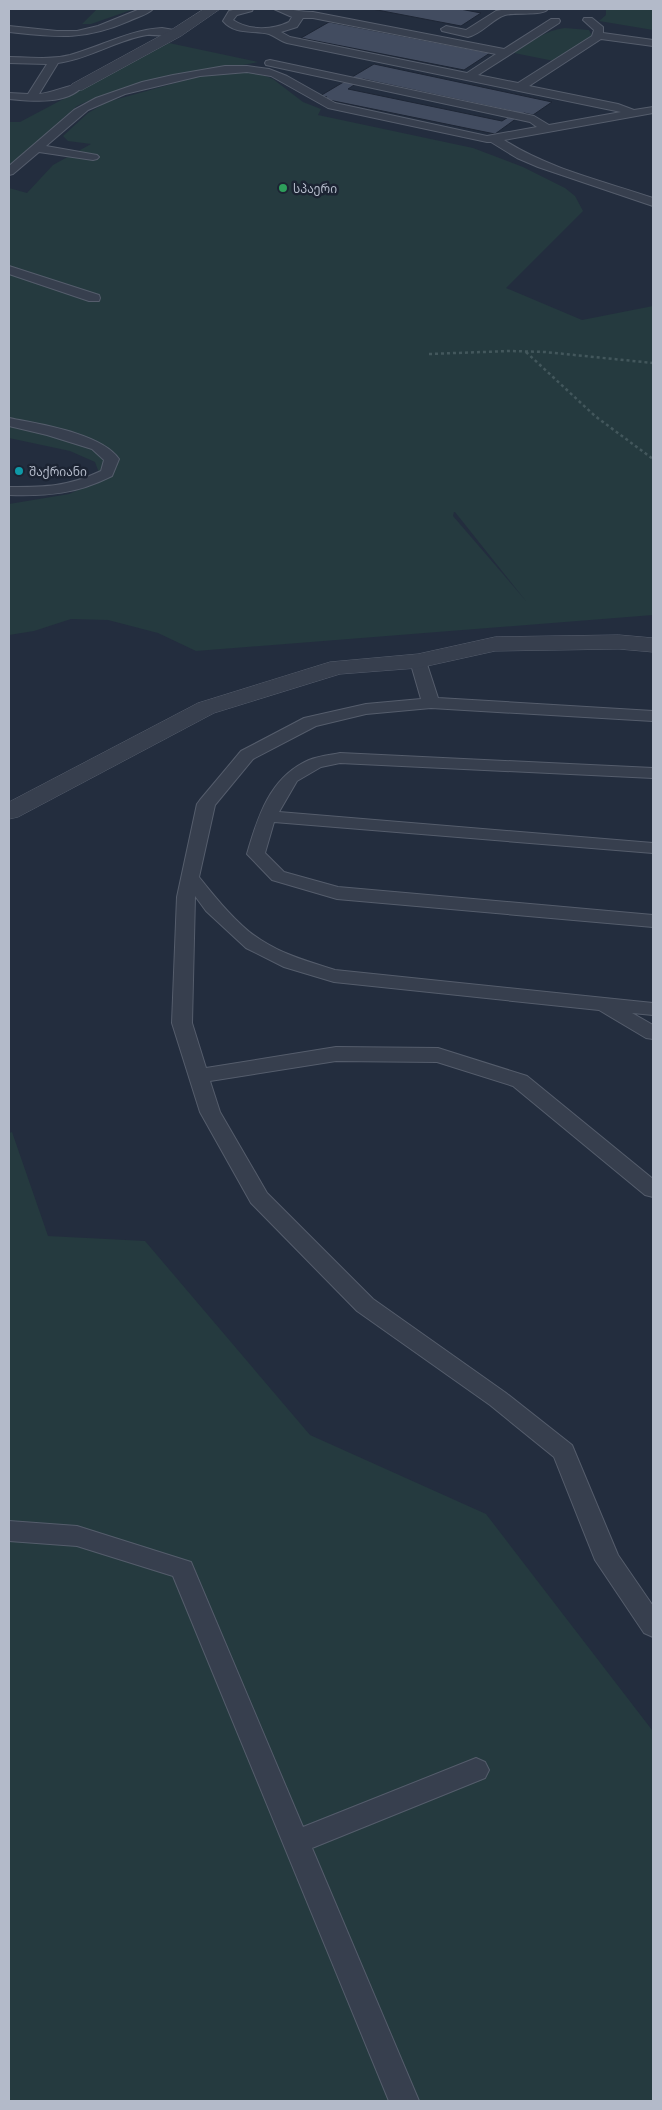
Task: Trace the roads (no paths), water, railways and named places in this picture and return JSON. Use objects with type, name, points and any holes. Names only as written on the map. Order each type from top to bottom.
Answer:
[{"type":"street","points":[[77,87],[176,33],[213,9]]},
{"type":"street","points":[[9,812],[206,708],[338,667],[418,661],[495,644],[619,642],[653,645]]},
{"type":"lane","points":[[9,29],[65,35],[77,34],[88,32],[148,9]]},
{"type":"lane","points":[[248,9],[233,13],[228,20],[238,28],[270,31],[290,27],[296,23],[298,19],[294,14]]},
{"type":"lane","points":[[279,9],[294,14],[313,15],[506,53]]},
{"type":"lane","points":[[294,14],[307,9]]},
{"type":"lane","points":[[468,77],[559,22],[543,16],[541,13],[543,9],[500,13],[486,10]]},
{"type":"lane","points":[[431,26],[468,34],[500,13]]},
{"type":"lane","points":[[588,18],[599,29],[598,35]]},
{"type":"lane","points":[[9,60],[54,61],[74,57],[136,33],[159,31],[176,33]]},
{"type":"lane","points":[[270,31],[287,40],[304,44],[624,109],[633,114]]},
{"type":"lane","points":[[520,87],[598,35],[653,44]]},
{"type":"lane","points":[[257,70],[304,44]]},
{"type":"lane","points":[[31,97],[54,61]]},
{"type":"lane","points":[[270,63],[534,119],[548,129]]},
{"type":"lane","points":[[9,172],[83,108],[105,97],[152,83],[218,70],[257,70],[284,77],[318,101],[332,106],[487,138],[653,110]]},
{"type":"lane","points":[[9,96],[49,98],[63,95],[77,87]]},
{"type":"lane","points":[[495,138],[521,156],[542,165],[653,202]]},
{"type":"lane","points":[[37,148],[94,158]]},
{"type":"lane","points":[[9,270],[94,298]]},
{"type":"lane","points":[[9,422],[51,431],[97,446],[112,460],[107,472],[85,484],[51,491],[9,491]]},
{"type":"lane","points":[[418,661],[431,703]]},
{"type":"lane","points":[[653,716],[431,703],[366,709],[310,722],[248,755],[206,804],[186,897],[182,1023],[210,1112],[258,1198],[365,1305],[498,1399],[564,1452],[607,1560],[653,1626]]},
{"type":"lane","points":[[653,774],[340,758],[316,763],[290,778],[267,816],[256,854],[278,876],[337,893],[653,920]]},
{"type":"lane","points":[[267,816],[653,848]]},
{"type":"lane","points":[[190,877],[213,907],[253,944],[291,963],[334,976],[653,1009]]},
{"type":"lane","points":[[600,1004],[653,1033]]},
{"type":"lane","points":[[198,1076],[336,1054],[438,1055],[520,1081],[653,1190]]},
{"type":"lane","points":[[9,1531],[76,1536],[182,1569],[404,2101]]},
{"type":"lane","points":[[296,1842],[476,1770]]},
{"type":"place","name":"სპაერი","points":[[283,188]]},
{"type":"place","name":"შაქრიანი","points":[[19,471]]}]
